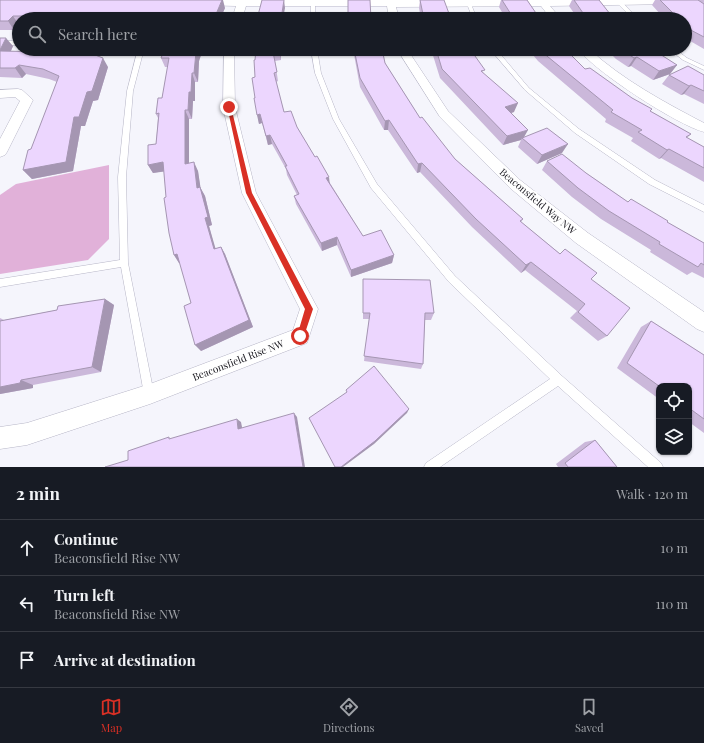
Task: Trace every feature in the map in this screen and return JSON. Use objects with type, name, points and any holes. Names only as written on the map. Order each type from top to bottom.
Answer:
[{"type":"street","points":[[189,3],[390,2],[544,4],[681,1]]},
{"type":"street","points":[[390,2],[392,12]]},
{"type":"street","points":[[239,12],[242,3]]},
{"type":"street","points":[[544,4],[550,12]]},
{"type":"street","name":"Beaconsfield Rise NW","points":[[0,438],[27,434],[150,394],[300,336],[309,309],[249,193],[229,107],[229,56]]},
{"type":"street","name":"Beaconsfield Way NW","points":[[407,56],[444,114],[515,184],[582,238],[704,323]]},
{"type":"street","points":[[590,56],[598,63],[656,104],[704,128]]},
{"type":"street","points":[[0,94],[18,93],[27,100],[0,152]]},
{"type":"lane","points":[[620,2],[629,12]]},
{"type":"lane","points":[[313,3],[313,12]]},
{"type":"lane","points":[[468,4],[472,12]]},
{"type":"lane","points":[[0,43],[12,43]]},
{"type":"lane","points":[[139,56],[130,91],[122,177],[124,263],[150,394]]},
{"type":"lane","points":[[315,56],[318,73],[336,119],[374,186],[452,279],[558,380],[657,467]]},
{"type":"lane","points":[[499,56],[527,89],[576,131],[652,182],[704,209]]},
{"type":"lane","points":[[681,56],[704,68]]},
{"type":"lane","points":[[0,283],[124,263]]},
{"type":"lane","points":[[430,467],[558,380]]},
{"type":"shaded area","points":[[109,165],[109,239],[88,260],[0,274],[0,195],[16,184]]},
{"type":"building","points":[[0,0],[222,0],[217,12],[12,12],[12,17],[8,21],[0,21]]},
{"type":"building","points":[[262,0],[284,0],[282,12],[259,12]]},
{"type":"building","points":[[348,0],[370,0],[371,12],[348,12]]},
{"type":"building","points":[[420,0],[444,0],[448,12],[423,12]]},
{"type":"building","points":[[502,0],[527,0],[535,12],[510,12]]},
{"type":"building","points":[[574,0],[599,0],[608,12],[582,12]]},
{"type":"building","points":[[660,0],[698,0],[704,4],[704,37],[692,31],[692,12],[672,12]]},
{"type":"building","points":[[0,38],[6,38],[0,50]]},
{"type":"building","points":[[0,51],[12,51],[12,56],[98,56],[103,58],[92,91],[87,92],[79,117],[74,117],[66,162],[23,170],[28,150],[31,149],[59,76],[43,69],[19,65],[15,68],[0,68]]},
{"type":"building","points":[[162,56],[196,56],[194,73],[192,73],[191,92],[189,92],[188,110],[185,110],[185,164],[194,162],[197,188],[200,187],[208,217],[205,218],[214,249],[221,247],[249,320],[195,345],[184,306],[191,303],[177,254],[174,255],[169,233],[164,198],[166,197],[163,162],[148,165],[148,145],[156,144],[159,113],[156,114],[158,98],[162,98],[169,58],[161,58]]},
{"type":"building","points":[[255,56],[274,56],[277,72],[274,73],[284,112],[291,111],[297,127],[315,157],[317,156],[329,177],[326,178],[363,236],[381,230],[394,255],[351,270],[337,237],[321,243],[294,196],[299,194],[285,166],[287,166],[270,135],[266,136],[260,114],[257,115],[252,78],[255,77]]},
{"type":"building","points":[[355,56],[384,56],[385,63],[420,118],[422,117],[455,159],[523,219],[520,221],[560,254],[565,249],[597,273],[591,279],[630,308],[607,336],[578,312],[585,304],[531,262],[526,265],[476,219],[422,163],[418,164],[389,120],[385,121],[360,78]]},
{"type":"building","points":[[438,56],[475,56],[485,70],[481,71],[518,103],[505,107],[528,130],[507,136],[442,69]]},
{"type":"building","points":[[547,56],[572,56],[585,69],[590,68],[632,98],[652,109],[650,111],[691,134],[686,137],[704,147],[704,168],[669,149],[667,150],[638,132],[642,130],[611,112],[613,110]]},
{"type":"building","points":[[631,56],[663,56],[677,65],[659,71],[637,57],[634,58]]},
{"type":"building","points":[[688,66],[704,75],[704,91],[691,85],[689,86],[669,75]]},
{"type":"building","points":[[547,128],[568,144],[542,155],[522,138]]},
{"type":"building","points":[[562,154],[586,173],[628,202],[631,199],[704,243],[704,265],[701,263],[698,267],[659,244],[660,242],[609,211],[578,188],[547,161]]},
{"type":"building","points":[[363,279],[430,280],[434,313],[425,313],[423,364],[364,356],[370,313],[363,313]]},
{"type":"building","points":[[105,299],[92,367],[21,380],[20,383],[0,387],[0,321],[57,310],[58,306]]},
{"type":"building","points":[[651,321],[704,355],[704,419],[692,410],[692,383],[656,384],[627,363]]},
{"type":"building","points":[[374,366],[409,409],[375,441],[341,467],[335,467],[309,418],[347,392],[346,390]]},
{"type":"building","points":[[294,413],[303,467],[105,467],[128,460],[128,451],[169,437],[169,439],[237,419],[238,429]]},
{"type":"building","points":[[595,440],[617,467],[568,467],[565,463]]},
{"type":"route","points":[[229,107],[249,193],[309,309],[300,336]]}]
